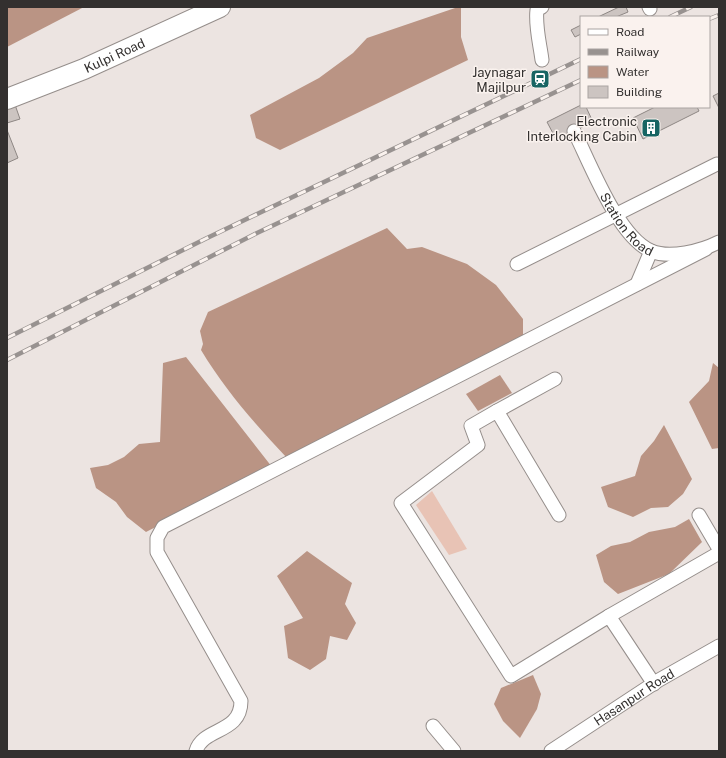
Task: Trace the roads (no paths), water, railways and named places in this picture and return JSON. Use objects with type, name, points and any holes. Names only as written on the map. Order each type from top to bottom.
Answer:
[{"type":"main road","name":"Kulpi Road","points":[[7,99],[97,63],[220,7]]},
{"type":"street","points":[[542,7],[537,10],[536,19],[540,36],[542,60]]},
{"type":"street","name":"Station Road","points":[[574,131],[615,214],[632,236],[651,251],[674,254],[706,249],[719,242]]},
{"type":"street","points":[[517,264],[717,164]]},
{"type":"street","points":[[196,751],[202,740],[226,727],[238,717],[241,710],[241,700],[158,552],[156,545],[157,538],[163,527],[706,249]]},
{"type":"street","points":[[637,284],[651,251]]},
{"type":"street","points":[[555,379],[471,426],[478,445],[401,503],[511,676],[609,616],[719,553]]},
{"type":"street","points":[[497,411],[559,515]]},
{"type":"street","points":[[699,515],[719,549]]},
{"type":"street","points":[[609,616],[654,684]]},
{"type":"street","name":"Hasanpur Road","points":[[551,751],[654,684],[719,646]]},
{"type":"street","points":[[433,726],[454,751]]},
{"type":"water","points":[[7,7],[84,7],[7,47]]},
{"type":"water","points":[[461,7],[461,37],[468,60],[280,150],[256,138],[250,115],[319,78],[353,53],[367,38]]},
{"type":"water","points":[[387,228],[407,249],[422,247],[467,264],[496,285],[523,319],[523,337],[287,458],[241,406],[210,365],[201,350],[203,344],[200,331],[208,312]]},
{"type":"water","points":[[186,357],[272,467],[146,532],[127,517],[116,502],[96,488],[90,468],[108,465],[124,457],[139,444],[160,442],[163,363]]},
{"type":"water","points":[[713,363],[719,368],[719,448],[712,449],[689,402],[709,381]]},
{"type":"water","points":[[500,375],[512,393],[478,411],[466,394]]},
{"type":"water","points":[[664,425],[692,479],[683,494],[668,507],[651,508],[633,517],[608,507],[601,487],[635,476],[641,456],[654,441]]},
{"type":"water","points":[[689,519],[702,542],[669,574],[618,594],[604,582],[596,555],[611,546],[630,542],[649,532],[675,527]]},
{"type":"water","points":[[307,551],[352,583],[345,604],[356,623],[347,640],[330,636],[326,659],[310,670],[288,658],[284,626],[303,618],[277,576]]},
{"type":"water","points":[[533,675],[541,694],[537,709],[520,738],[503,721],[494,704],[501,688]]},
{"type":"railway","points":[[672,16],[691,7]]},
{"type":"railway","points":[[710,19],[719,15]]},
{"type":"railway","points":[[7,338],[205,239],[580,59]]},
{"type":"railway","points":[[7,360],[257,233],[580,80]]},
{"type":"place","name":"Jaynagar Majilpur","points":[[540,79]]},
{"type":"place","name":"Electronic Interlocking Cabin","points":[[651,128]]}]
